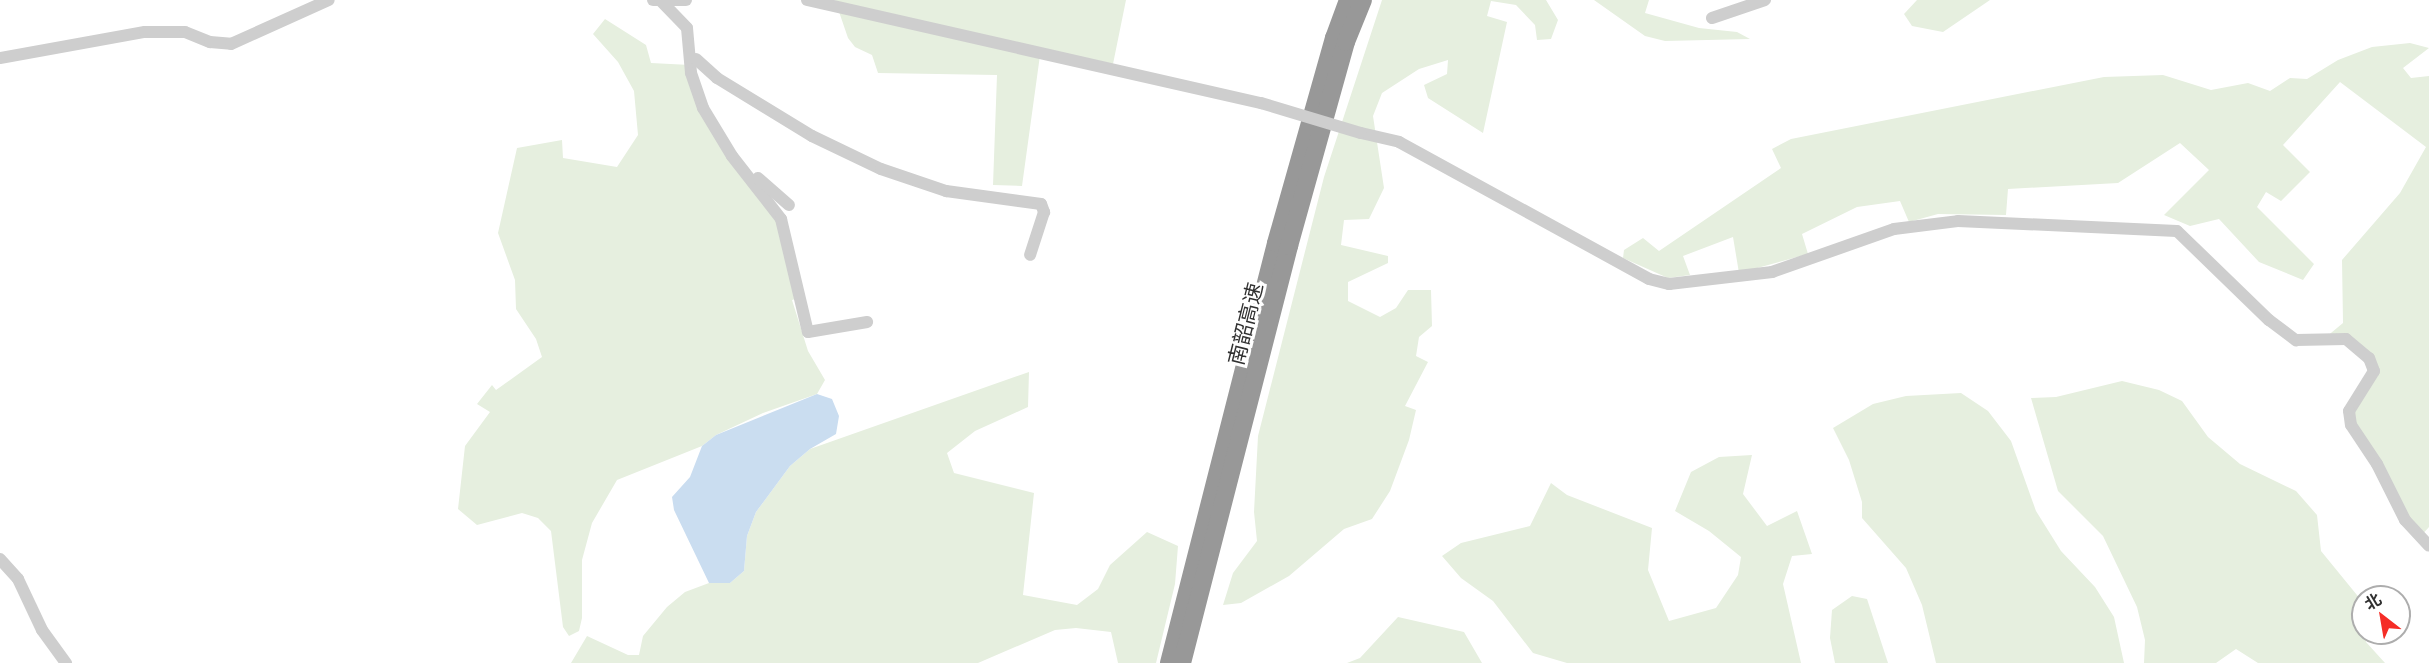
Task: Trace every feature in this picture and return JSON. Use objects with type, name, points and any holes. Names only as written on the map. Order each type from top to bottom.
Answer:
[{"type":"highway","name":"南韶高速","points":[[1168,663],[1276,243],[1334,38],[1348,0]]},
{"type":"highway","name":"南韶高速","points":[[1182,663],[1289,246],[1346,42],[1363,0]]},
{"type":"street","points":[[0,58],[145,32],[185,32],[210,42],[231,44],[329,0]]},
{"type":"street","points":[[657,1],[686,0]]},
{"type":"street","points":[[807,0],[1261,103],[1360,133],[1399,142],[1649,279],[1669,284],[1772,272],[1894,229],[1958,220],[2176,231],[2289,336],[2307,342],[2346,339],[2370,358],[2374,371],[2349,411],[2351,425],[2377,464],[2405,520],[2429,546]]},
{"type":"street","points":[[1712,18],[1765,0]]},
{"type":"street","points":[[657,1],[687,28],[695,43],[696,59],[706,98],[747,166],[789,205]]},
{"type":"street","points":[[687,28],[692,74],[703,108],[732,156],[781,219],[808,332],[867,322]]},
{"type":"street","points":[[696,59],[717,78],[804,131],[881,169],[946,191],[1041,204],[1044,212],[1030,255]]},
{"type":"street","points":[[0,559],[18,579],[42,630],[66,663]]},
{"type":"green space","points":[[835,0],[1126,0],[1113,64],[1041,48],[1022,186],[993,185],[997,75],[878,73],[872,55],[855,47],[848,38]]},
{"type":"green space","points":[[1382,0],[1546,0],[1558,20],[1551,39],[1537,40],[1535,25],[1516,5],[1491,1],[1487,16],[1507,22],[1483,133],[1428,98],[1424,85],[1447,74],[1448,60],[1419,69],[1382,93],[1373,116],[1384,188],[1369,219],[1344,220],[1341,245],[1388,256],[1388,263],[1348,282],[1348,301],[1380,317],[1396,308],[1408,290],[1431,290],[1432,326],[1419,337],[1416,356],[1428,362],[1405,406],[1416,410],[1409,440],[1390,491],[1372,519],[1344,529],[1289,576],[1241,603],[1223,605],[1233,573],[1257,541],[1254,512],[1258,436],[1324,177]]},
{"type":"green space","points":[[1594,0],[1649,0],[1645,13],[1699,28],[1737,32],[1750,39],[1665,41],[1645,36]]},
{"type":"green space","points":[[1917,0],[1990,0],[1943,32],[1912,26],[1904,14]]},
{"type":"green space","points":[[605,19],[646,45],[651,63],[690,65],[703,108],[772,203],[799,298],[792,300],[808,351],[825,380],[817,394],[763,413],[716,435],[702,446],[617,480],[592,523],[582,560],[582,618],[579,631],[569,636],[563,627],[551,531],[538,518],[522,513],[477,525],[458,509],[465,446],[490,412],[477,404],[492,385],[496,390],[542,357],[536,339],[516,309],[515,280],[498,233],[517,148],[562,140],[563,158],[617,167],[638,135],[634,91],[618,62],[593,34]]},
{"type":"green space","points":[[2410,43],[2429,48],[2403,68],[2411,78],[2429,76],[2429,527],[2420,537],[2349,418],[2374,371],[2359,346],[2320,342],[2343,323],[2342,260],[2400,193],[2426,147],[2340,82],[2283,145],[2310,172],[2281,201],[2266,192],[2257,207],[2314,264],[2303,280],[2259,262],[2219,219],[2190,226],[2164,215],[2209,170],[2180,143],[2118,183],[2008,189],[2006,215],[1938,214],[1909,222],[1900,201],[1857,207],[1802,234],[1808,254],[1739,273],[1733,237],[1683,256],[1690,275],[1668,278],[1623,258],[1624,250],[1643,238],[1659,251],[1781,168],[1772,149],[1791,139],[2104,77],[2163,75],[2211,90],[2248,83],[2270,91],[2290,78],[2307,79],[2338,60],[2372,47]]},
{"type":"green space","points":[[1029,372],[1028,407],[975,431],[947,453],[954,473],[1034,493],[1023,595],[1077,605],[1098,589],[1110,565],[1147,532],[1178,546],[1175,584],[1156,663],[1118,663],[1111,632],[1076,628],[1055,630],[978,663],[571,663],[587,636],[628,655],[639,655],[643,636],[667,607],[685,592],[709,583],[730,583],[744,571],[747,536],[756,512],[790,466],[810,449]]},
{"type":"green space","points":[[2122,381],[2159,390],[2182,401],[2208,437],[2240,464],[2296,491],[2317,515],[2321,551],[2351,588],[2351,645],[2369,645],[2385,663],[2258,663],[2236,649],[2216,663],[2144,663],[2145,640],[2137,607],[2103,536],[2058,491],[2031,398],[2056,397]]},
{"type":"green space","points":[[1961,393],[1988,411],[2011,441],[2036,511],[2061,551],[2095,587],[2114,617],[2124,663],[1936,663],[1922,605],[1906,568],[1862,518],[1862,502],[1849,460],[1833,428],[1873,404],[1906,396]]},
{"type":"green space","points":[[1752,455],[1743,494],[1767,526],[1797,511],[1812,554],[1792,556],[1783,584],[1801,663],[1567,663],[1533,653],[1493,601],[1461,578],[1442,556],[1461,543],[1530,526],[1551,483],[1567,495],[1652,528],[1648,570],[1669,621],[1716,608],[1738,575],[1741,557],[1709,531],[1675,511],[1691,472],[1719,457]]},
{"type":"green space","points":[[1852,596],[1867,599],[1888,663],[1835,663],[1830,638],[1832,610]]},
{"type":"green space","points":[[1398,617],[1464,632],[1482,663],[1347,663],[1360,658]]},
{"type":"water","points":[[817,394],[832,399],[839,416],[836,434],[810,449],[790,466],[756,512],[747,536],[744,571],[730,583],[709,583],[674,510],[672,497],[690,477],[702,446],[716,435]]}]
